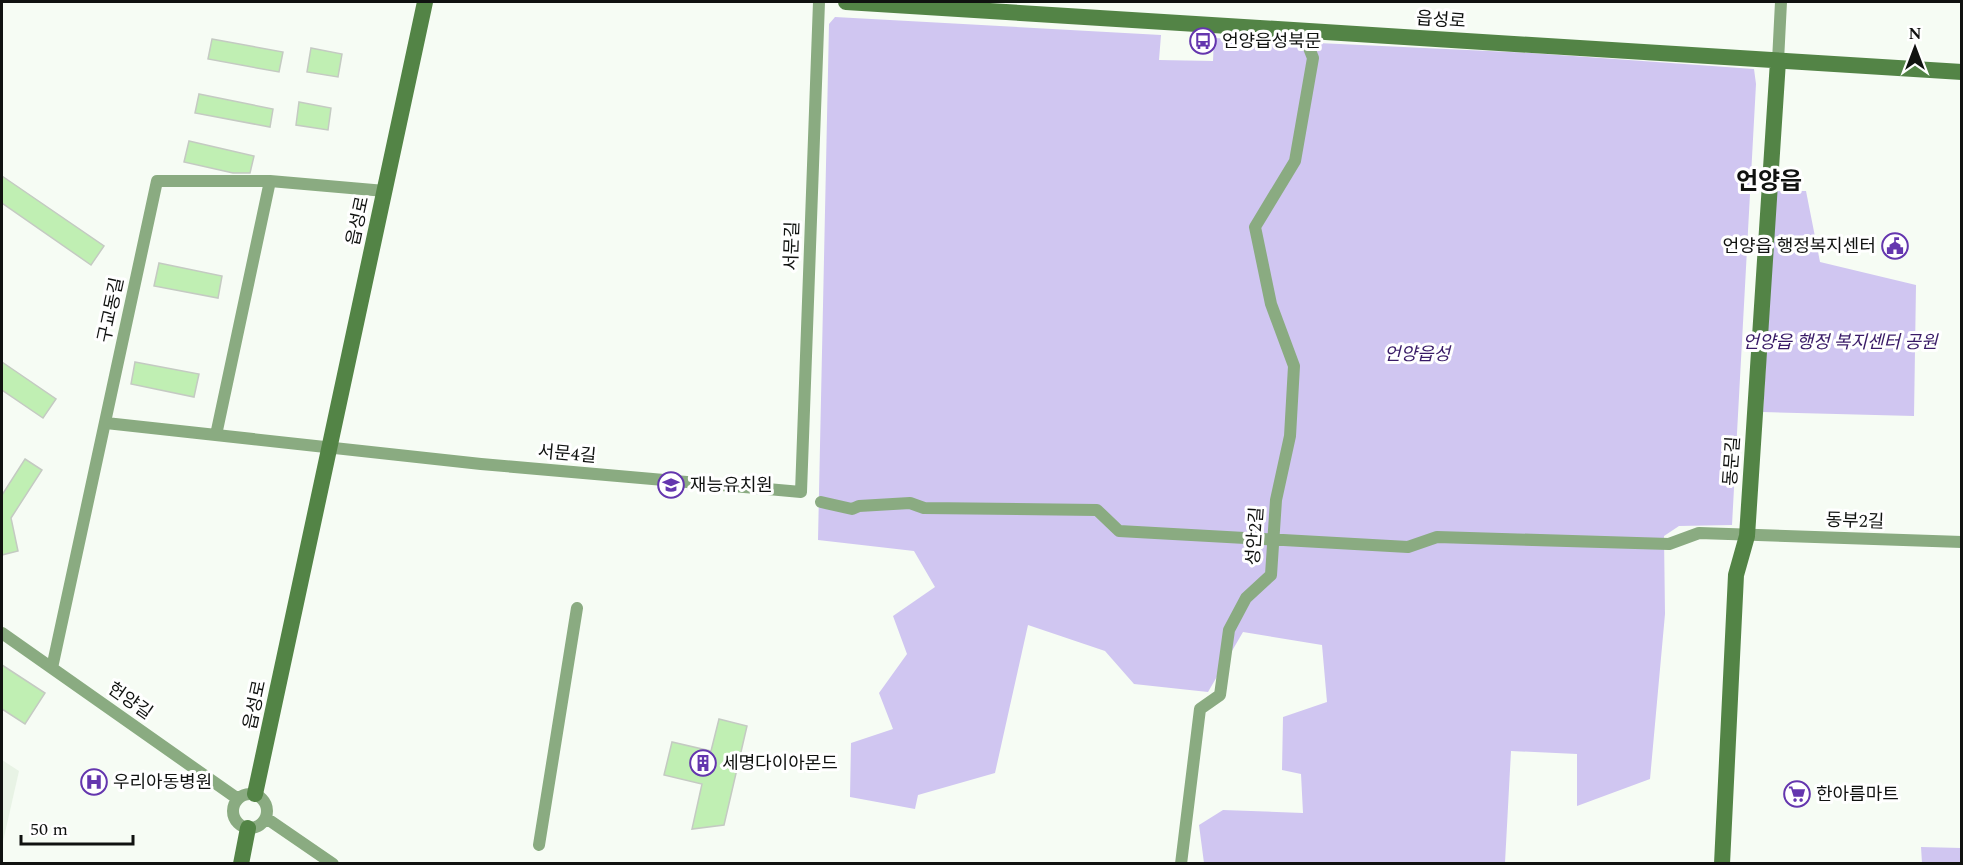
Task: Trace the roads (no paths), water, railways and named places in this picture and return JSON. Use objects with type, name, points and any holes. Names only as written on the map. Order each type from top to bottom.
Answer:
[{"type":"street","name":"읍성로","points":[[255,794],[425,2]]},
{"type":"street","name":"서문길","points":[[801,492],[819,2]]},
{"type":"street","name":"읍성로","points":[[846,2],[1962,72]]},
{"type":"street","points":[[1778,61],[1780,2]]},
{"type":"street","name":"성안2길","points":[[1181,864],[1200,709],[1220,695],[1229,630],[1246,598],[1271,575],[1276,500],[1290,436],[1294,366],[1271,304],[1255,226],[1295,161],[1313,58],[1302,30]]},
{"type":"street","name":"동문길","points":[[1722,864],[1736,575],[1747,536],[1778,61]]},
{"type":"street","name":"구교동길","points":[[52,668],[157,181],[270,181],[385,191]]},
{"type":"street","points":[[216,435],[270,181]]},
{"type":"street","points":[[106,423],[330,448]]},
{"type":"street","name":"서문4길","points":[[330,448],[481,464],[801,492]]},
{"type":"street","name":"동부2길","points":[[821,502],[852,509],[860,506],[910,503],[924,508],[1097,510],[1119,531],[1408,547],[1437,537],[1670,544],[1698,533],[1962,542]]},
{"type":"street","points":[[538,845],[577,608]]},
{"type":"street","name":"헌양길","points":[[2,633],[238,799]]},
{"type":"street","points":[[245,794],[255,794],[266,802],[268,808],[266,819],[257,827],[248,828],[241,825],[234,817],[234,806],[245,794]]},
{"type":"street","points":[[266,819],[333,864]]},
{"type":"street","points":[[241,864],[248,828]]},
{"type":"place","name":"언양읍성북문","points":[[1203,41]]},
{"type":"place","name":"언양읍 행정복지센터","points":[[1895,246]]},
{"type":"place","name":"재능유치원","points":[[671,485]]},
{"type":"place","name":"세명다이아몬드","points":[[703,763]]},
{"type":"place","name":"우리아동병원","points":[[94,782]]},
{"type":"place","name":"한아름마트","points":[[1797,794]]},
{"type":"district","name":"언양읍","points":[[1769,182]]},
{"type":"park label","name":"언양읍 행정 복지센터 공원","points":[[1840,342]]},
{"type":"park label","name":"언양읍성","points":[[1417,354]]}]
